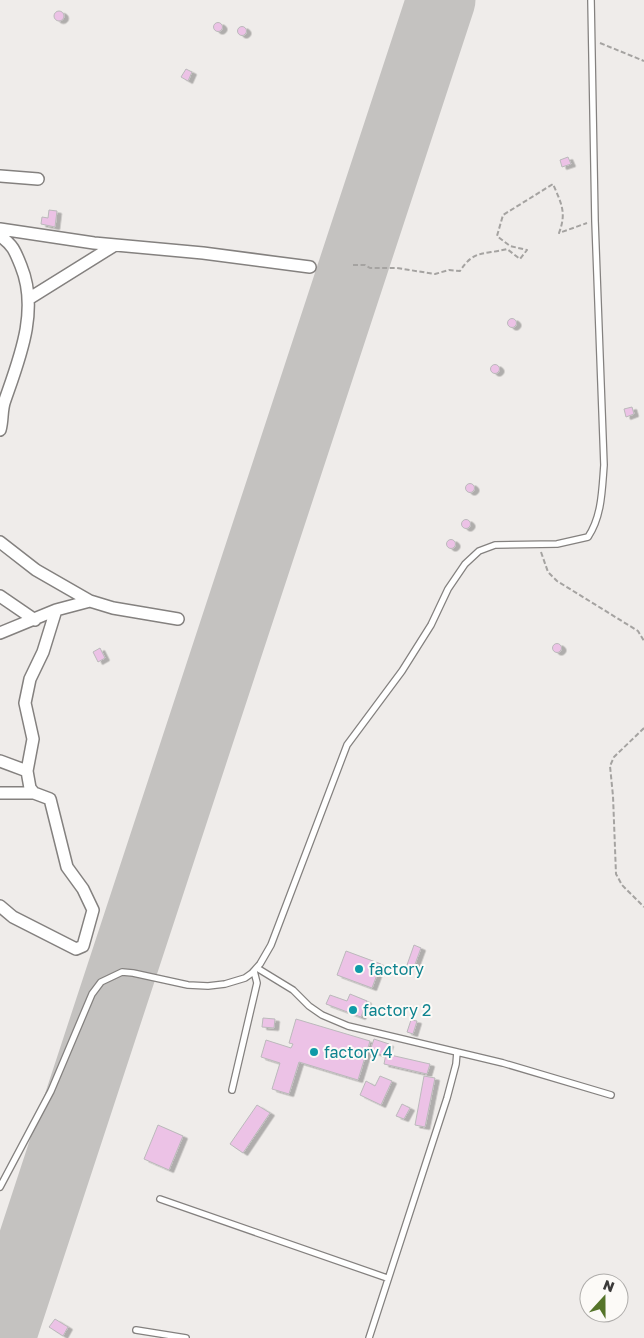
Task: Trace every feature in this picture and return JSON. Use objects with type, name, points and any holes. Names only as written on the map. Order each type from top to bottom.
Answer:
[{"type":"street","points":[[0,176],[38,179]]},
{"type":"street","points":[[0,229],[310,267]]},
{"type":"street","points":[[0,236],[12,244],[26,277],[30,298],[18,363],[1,412],[0,430]]},
{"type":"street","points":[[30,298],[115,244]]},
{"type":"street","points":[[0,542],[36,570],[90,600],[113,608],[178,619]]},
{"type":"street","points":[[0,596],[35,620]]},
{"type":"street","points":[[0,633],[56,610],[90,600]]},
{"type":"street","points":[[34,793],[30,788],[27,771],[33,739],[26,704],[26,692],[56,610]]},
{"type":"street","points":[[0,761],[27,771]]},
{"type":"street","points":[[0,794],[34,793],[50,799],[53,805],[60,846],[67,867],[83,889],[93,910],[83,946],[76,949],[13,918],[0,906]]},
{"type":"lane","points":[[0,1187],[51,1091],[92,994],[101,982],[122,972],[188,985],[208,986],[245,978],[256,969],[271,944],[347,745],[402,671],[431,625],[448,588],[465,564],[479,551],[495,545],[556,544],[588,537],[594,528],[601,504],[604,465],[594,221],[591,0]]},
{"type":"lane","points":[[256,969],[293,990],[309,1006],[322,1015],[348,1026],[457,1052],[611,1095]]},
{"type":"lane","points":[[232,1090],[257,984],[256,969]]},
{"type":"lane","points":[[369,1338],[447,1098],[456,1064],[457,1052]]},
{"type":"lane","points":[[160,1199],[387,1278]]},
{"type":"lane","points":[[136,1330],[186,1338]]},
{"type":"path","points":[[591,40],[644,60]]},
{"type":"path","points":[[353,265],[365,265],[370,268],[397,268],[436,274],[449,270],[460,271],[468,259],[478,253],[491,253],[507,249],[520,259],[527,250],[510,246],[497,236],[503,215],[553,184],[562,208],[564,222],[559,233],[594,221]]},
{"type":"path","points":[[538,543],[548,572],[557,581],[638,631],[644,641]]},
{"type":"path","points":[[644,728],[614,757],[610,766],[616,874],[622,885],[644,907]]},
{"type":"building","points":[[59,11],[64,16],[59,21],[54,16]]},
{"type":"building","points":[[218,22],[223,27],[218,32],[213,27]]},
{"type":"building","points":[[242,26],[247,31],[242,36],[237,31]]},
{"type":"building","points":[[186,69],[192,72],[188,81],[181,77]]},
{"type":"building","points":[[568,157],[571,164],[562,167],[560,160]]},
{"type":"building","points":[[49,210],[57,211],[55,227],[41,224],[42,217],[48,218]]},
{"type":"building","points":[[512,318],[517,323],[512,328],[507,323]]},
{"type":"building","points":[[495,365],[499,369],[495,373],[491,369]]},
{"type":"building","points":[[632,407],[634,414],[626,417],[624,409]]},
{"type":"building","points":[[470,483],[475,488],[470,493],[465,488]]},
{"type":"building","points":[[466,519],[471,524],[466,529],[461,524]]},
{"type":"building","points":[[451,539],[456,544],[451,549],[446,544]]},
{"type":"building","points":[[557,643],[562,648],[557,653],[552,648]]},
{"type":"building","points":[[100,648],[105,658],[98,662],[93,652]]},
{"type":"building","points":[[414,945],[421,948],[414,967],[407,965]]},
{"type":"building","name":"factory","points":[[346,951],[381,964],[372,988],[337,975]]},
{"type":"building","name":"factory 2","points":[[350,994],[367,1001],[361,1017],[326,1004],[330,995],[347,1001]]},
{"type":"building","points":[[263,1018],[275,1019],[274,1028],[262,1027]]},
{"type":"building","name":"factory 4","points":[[296,1019],[370,1041],[358,1080],[299,1062],[289,1094],[272,1089],[280,1063],[261,1057],[266,1040],[291,1048],[293,1044],[289,1043]]},
{"type":"building","points":[[411,1020],[417,1021],[413,1034],[407,1032]]},
{"type":"building","points":[[374,1039],[389,1044],[385,1056],[370,1051]]},
{"type":"building","points":[[386,1054],[430,1064],[427,1074],[384,1064]]},
{"type":"building","points":[[380,1076],[392,1081],[381,1105],[360,1095],[366,1081],[375,1086]]},
{"type":"building","points":[[424,1076],[435,1078],[425,1127],[415,1125]]},
{"type":"building","points":[[402,1104],[410,1108],[404,1119],[396,1116]]},
{"type":"building","points":[[257,1105],[270,1113],[243,1153],[230,1144]]},
{"type":"building","points":[[158,1125],[183,1136],[169,1170],[144,1159]]},
{"type":"building","points":[[55,1319],[68,1327],[63,1336],[49,1327]]},
{"type":"runway","points":[[1,1338],[441,0]]},
{"type":"place","name":"factory","points":[[359,969]]},
{"type":"place","name":"factory 2","points":[[353,1010]]},
{"type":"place","name":"factory 4","points":[[314,1052]]}]
